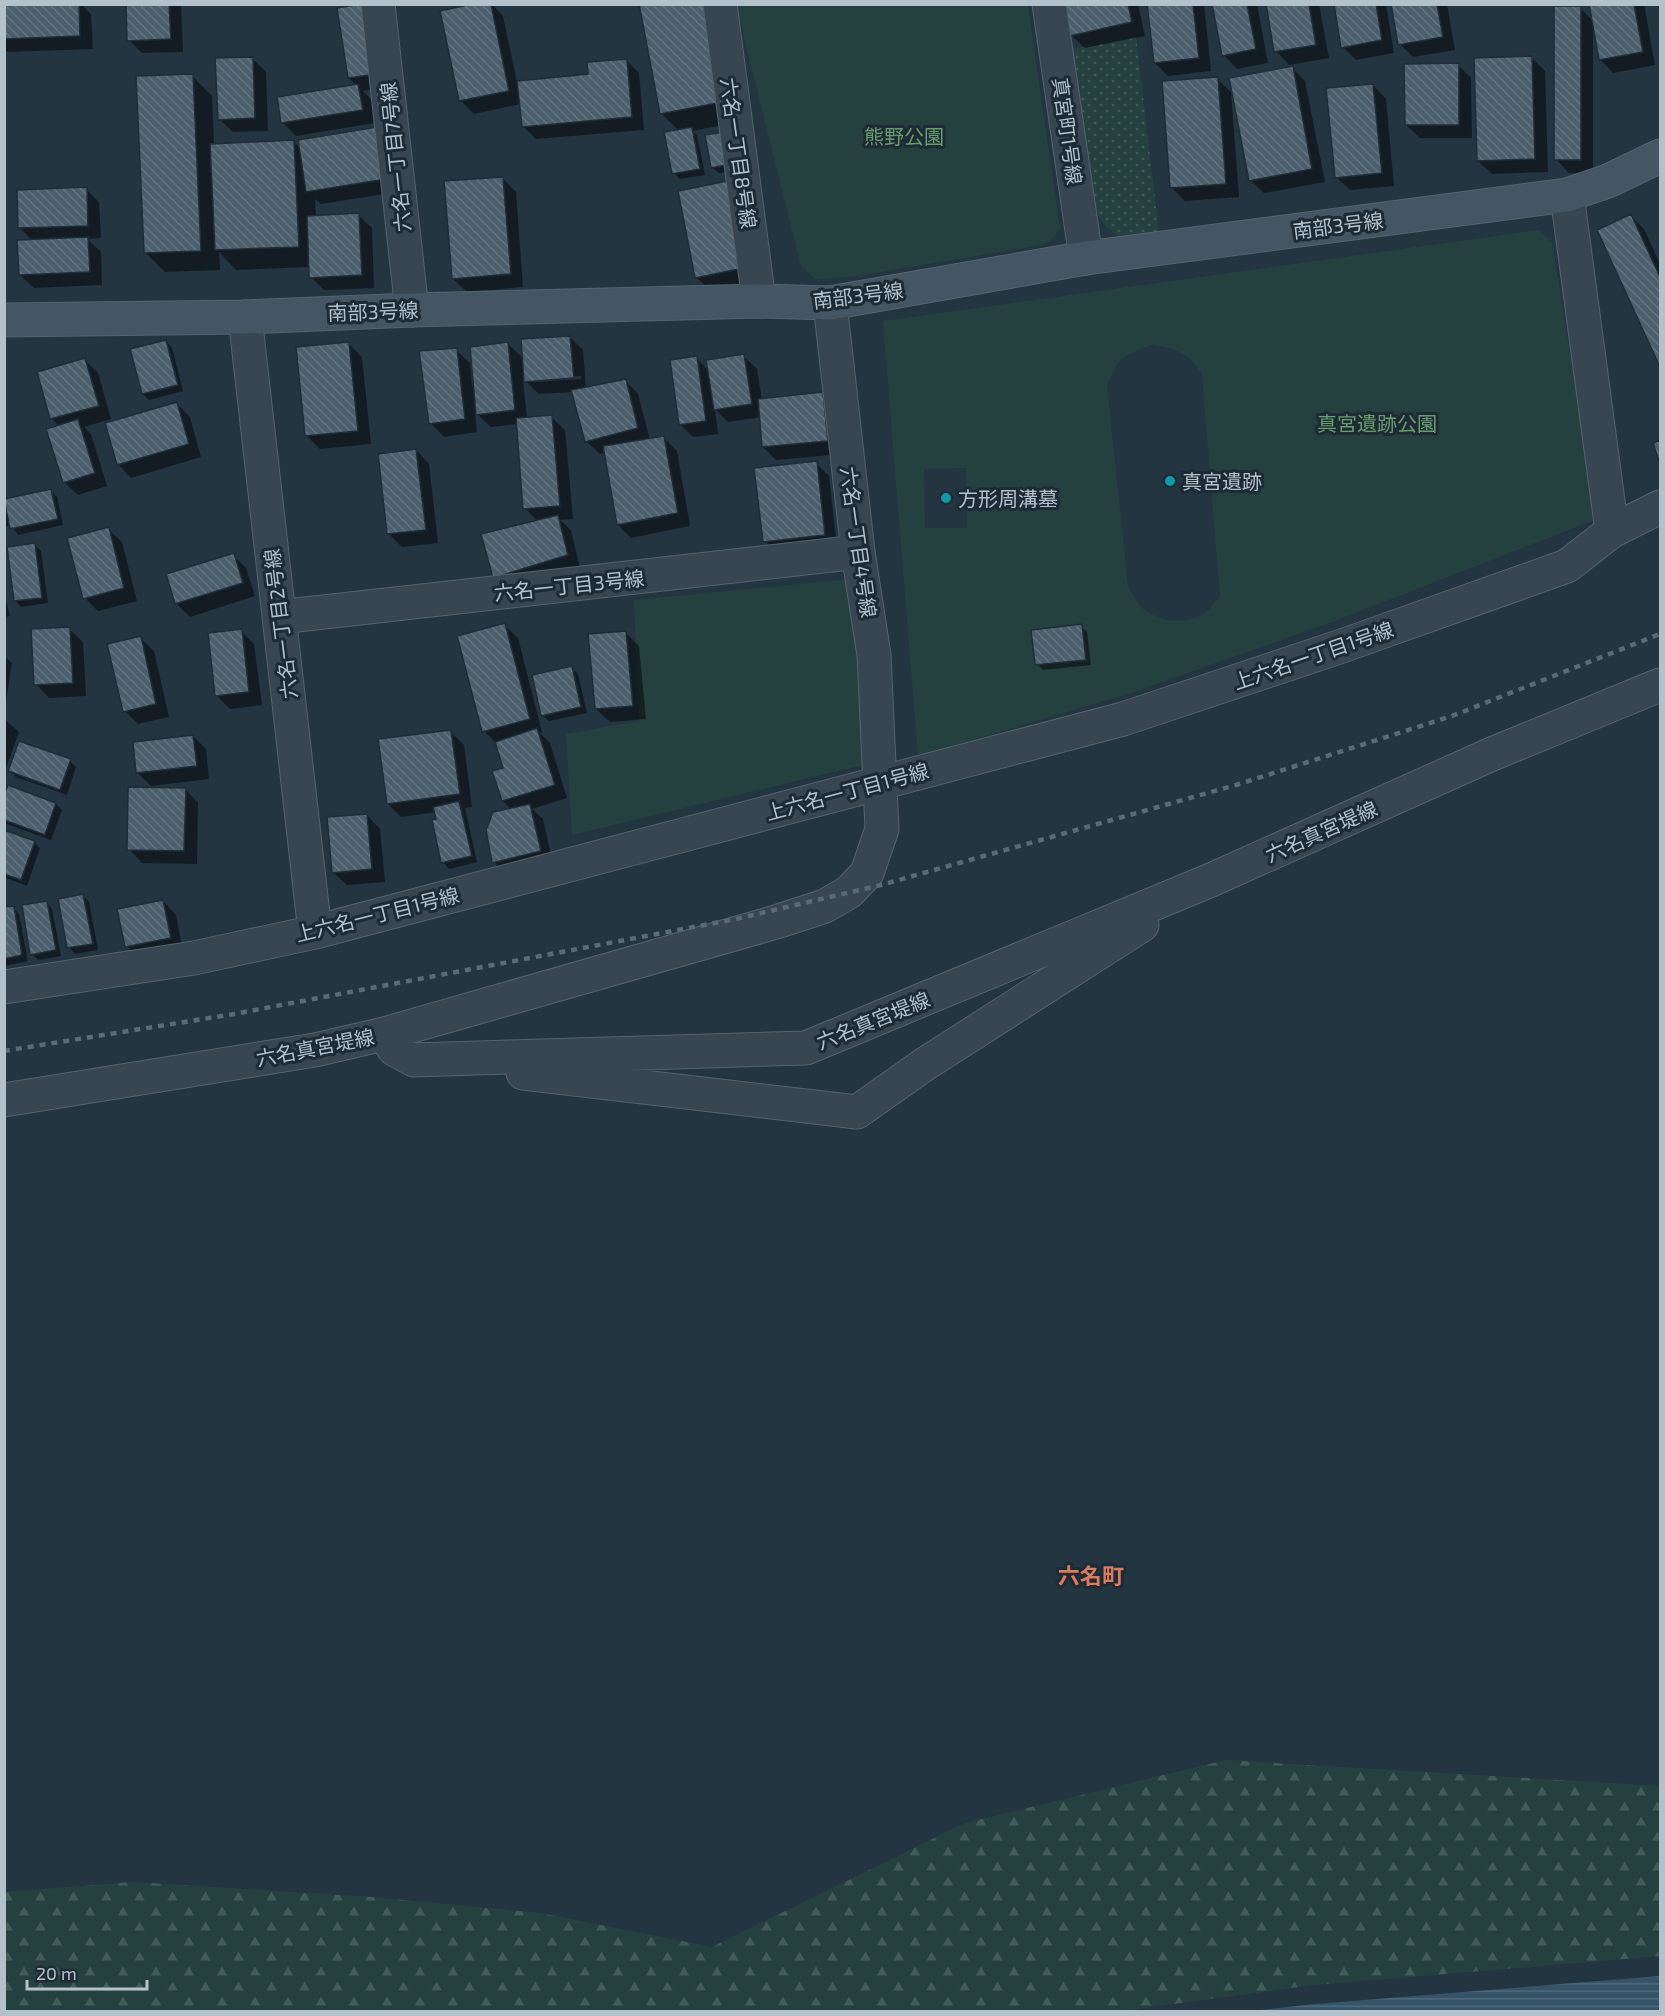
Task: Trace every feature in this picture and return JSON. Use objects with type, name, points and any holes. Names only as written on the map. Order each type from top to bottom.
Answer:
[{"type":"street","name":"六名一丁目7号線","points":[[378,4],[412,310]]},
{"type":"street","name":"六名一丁目8号線","points":[[720,4],[759,301]]},
{"type":"street","name":"真宮町1号線","points":[[1049,4],[1086,258]]},
{"type":"street","name":"南部3号線","points":[[4,320],[245,317],[412,310],[759,301],[830,303],[1086,258],[1567,195],[1608,181],[1660,156]]},
{"type":"street","points":[[1567,195],[1612,531]]},
{"type":"street","name":"六名一丁目4号線","points":[[384,1034],[825,906],[849,892],[867,873],[882,829],[874,655],[858,552],[830,303]]},
{"type":"street","name":"六名一丁目2号線","points":[[245,317],[315,932]]},
{"type":"street","name":"上六名一丁目1号線","points":[[4,987],[195,958],[315,932],[1123,718],[1339,647],[1568,566],[1612,531],[1660,507]]},
{"type":"street","name":"六名一丁目3号線","points":[[279,617],[858,552]]},
{"type":"street","name":"六名真宮堤線","points":[[4,1100],[315,1050],[384,1034],[394,1049],[414,1060],[806,1048],[1211,880],[1492,754],[1660,685]]},
{"type":"street","points":[[414,1060],[857,1113],[926,1064],[1211,880]]},
{"type":"green space","name":"熊野公園","points":[[736,5],[1028,5],[1060,228],[1053,239],[1041,245],[852,277],[815,279],[801,266]]},
{"type":"green space","points":[[1136,37],[1159,233],[1119,236],[1106,227],[1095,211],[1064,50]]},
{"type":"green space","name":"真宮遺跡公園","points":[[1539,230],[1552,242],[1597,519],[1332,622],[1128,694],[918,756],[883,321]],"holes":[[[1152,345],[1181,352],[1202,374],[1220,596],[1203,614],[1192,619],[1177,621],[1154,616],[1147,612],[1139,605],[1128,586],[1107,386],[1118,363],[1128,355]],[[966,468],[967,528],[925,528],[924,469]]]},
{"type":"green space","points":[[854,579],[871,763],[572,835],[566,734],[639,721],[634,600]]},
{"type":"green space","points":[[1226,1760],[1660,1786],[1660,1956],[1315,1985],[1115,2012],[5,2011],[5,1892],[134,1882],[371,1897],[541,1913],[712,1947],[965,1823]]},
{"type":"water","points":[[1660,1976],[1660,2011],[1252,2011],[1315,2004]]},
{"type":"building","points":[[4,4],[79,4],[80,36],[4,39]]},
{"type":"building","points":[[126,4],[169,4],[171,39],[127,41]]},
{"type":"building","points":[[373,4],[384,73],[348,78],[337,8]]},
{"type":"building","points":[[472,4],[491,4],[509,91],[459,101],[440,11]]},
{"type":"building","points":[[639,4],[710,4],[728,101],[660,114]]},
{"type":"building","points":[[1063,4],[1128,4],[1132,22],[1070,36]]},
{"type":"building","points":[[1147,4],[1193,4],[1199,58],[1154,63]]},
{"type":"building","points":[[1212,4],[1247,4],[1256,49],[1222,56]]},
{"type":"building","points":[[1266,4],[1309,4],[1316,45],[1274,52]]},
{"type":"building","points":[[1334,4],[1376,4],[1382,40],[1341,48]]},
{"type":"building","points":[[1391,4],[1437,4],[1443,37],[1398,45]]},
{"type":"building","points":[[1589,4],[1634,4],[1643,52],[1599,60]]},
{"type":"building","points":[[1554,6],[1581,6],[1581,160],[1554,160]]},
{"type":"building","points":[[1532,56],[1535,159],[1477,161],[1474,58]]},
{"type":"building","points":[[253,57],[255,118],[218,120],[215,58]]},
{"type":"building","points":[[627,59],[632,117],[522,127],[517,81],[588,74],[587,62]]},
{"type":"building","points":[[1459,63],[1459,125],[1405,125],[1404,64]]},
{"type":"building","points":[[1293,66],[1312,169],[1249,181],[1229,78]]},
{"type":"building","points":[[193,74],[201,251],[144,253],[136,76]]},
{"type":"building","points":[[1218,77],[1226,184],[1170,188],[1162,81]]},
{"type":"building","points":[[358,84],[363,110],[281,123],[277,97]]},
{"type":"building","points":[[1373,84],[1382,173],[1335,178],[1326,88]]},
{"type":"building","points":[[383,126],[392,178],[306,192],[298,140]]},
{"type":"building","points":[[692,127],[700,169],[672,174],[664,132]]},
{"type":"building","points":[[730,131],[736,163],[711,168],[705,135]]},
{"type":"building","points":[[294,140],[299,247],[215,250],[210,144]]},
{"type":"building","points":[[503,177],[511,274],[452,279],[444,181]]},
{"type":"building","points":[[732,180],[749,267],[695,278],[678,191]]},
{"type":"building","points":[[87,187],[88,226],[18,228],[17,190]]},
{"type":"building","points":[[359,213],[362,275],[309,278],[307,216]]},
{"type":"building","points":[[1631,214],[1660,277],[1660,367],[1597,230]]},
{"type":"building","points":[[88,237],[90,272],[19,275],[17,240]]},
{"type":"building","points":[[570,336],[574,378],[524,382],[521,339]]},
{"type":"building","points":[[166,340],[178,385],[142,394],[130,349]]},
{"type":"building","points":[[349,342],[358,431],[305,436],[296,347]]},
{"type":"building","points":[[508,342],[515,410],[476,415],[470,347]]},
{"type":"building","points":[[457,348],[465,419],[429,424],[419,351]]},
{"type":"building","points":[[744,354],[752,404],[714,410],[706,360]]},
{"type":"building","points":[[697,356],[706,421],[679,425],[670,360]]},
{"type":"building","points":[[85,358],[99,406],[50,419],[37,372]]},
{"type":"building","points":[[626,379],[638,428],[585,442],[571,390]]},
{"type":"building","points":[[823,392],[828,441],[762,447],[758,399]]},
{"type":"building","points":[[177,402],[189,444],[117,465],[105,423]]},
{"type":"building","points":[[552,415],[560,506],[523,509],[516,418]]},
{"type":"building","points":[[78,419],[95,473],[63,483],[46,429]]},
{"type":"building","points":[[664,436],[678,513],[617,525],[603,446]]},
{"type":"building","points":[[1660,440],[1660,464],[1653,443]]},
{"type":"building","points":[[416,449],[426,530],[387,534],[378,454]]},
{"type":"building","points":[[817,461],[825,535],[763,542],[754,468]]},
{"type":"building","points":[[51,489],[58,519],[10,529],[4,499]]},
{"type":"building","points":[[558,515],[568,555],[493,578],[481,534]]},
{"type":"building","points":[[109,527],[124,588],[83,599],[67,538]]},
{"type":"building","points":[[35,543],[42,598],[14,601],[7,547]]},
{"type":"building","points":[[234,553],[243,583],[175,604],[166,574]]},
{"type":"building","points":[[505,623],[530,719],[482,732],[457,636]]},
{"type":"building","points":[[1082,624],[1086,660],[1035,665],[1031,630]]},
{"type":"building","points":[[70,627],[73,683],[34,685],[31,629]]},
{"type":"building","points":[[242,629],[249,692],[215,696],[208,633]]},
{"type":"building","points":[[626,631],[633,706],[595,709],[588,634]]},
{"type":"building","points":[[141,636],[156,704],[123,712],[107,644]]},
{"type":"building","points":[[572,666],[581,707],[541,716],[532,675]]},
{"type":"building","points":[[537,728],[555,785],[502,801],[492,771],[503,768],[495,742]]},
{"type":"building","points":[[451,730],[460,794],[387,804],[378,739]]},
{"type":"building","points":[[193,735],[197,766],[136,773],[133,742]]},
{"type":"building","points":[[19,741],[71,759],[60,790],[8,771]]},
{"type":"building","points":[[8,785],[56,803],[45,835],[4,820],[4,795]]},
{"type":"building","points":[[128,787],[186,788],[184,851],[127,850]]},
{"type":"building","points":[[459,801],[472,856],[441,863],[432,820],[436,819],[433,807]]},
{"type":"building","points":[[530,804],[541,851],[492,863],[486,830],[493,812]]},
{"type":"building","points":[[367,814],[372,869],[332,873],[327,817]]},
{"type":"building","points":[[4,830],[35,841],[21,880],[4,874]]},
{"type":"building","points":[[83,894],[93,944],[67,948],[58,899]]},
{"type":"building","points":[[163,900],[171,938],[125,947],[117,909]]},
{"type":"building","points":[[47,901],[56,950],[30,955],[22,905]]},
{"type":"building","points":[[14,906],[22,955],[4,959],[4,907]]},
{"type":"railway","points":[[4,1051],[234,1014],[736,919],[881,885],[1236,785],[1452,716],[1660,634]]},
{"type":"place","name":"真宮遺跡","points":[[1170,481]]},
{"type":"place","name":"方形周溝墓","points":[[946,498]]},
{"type":"district","name":"六名町","points":[[1091,1575]]}]
